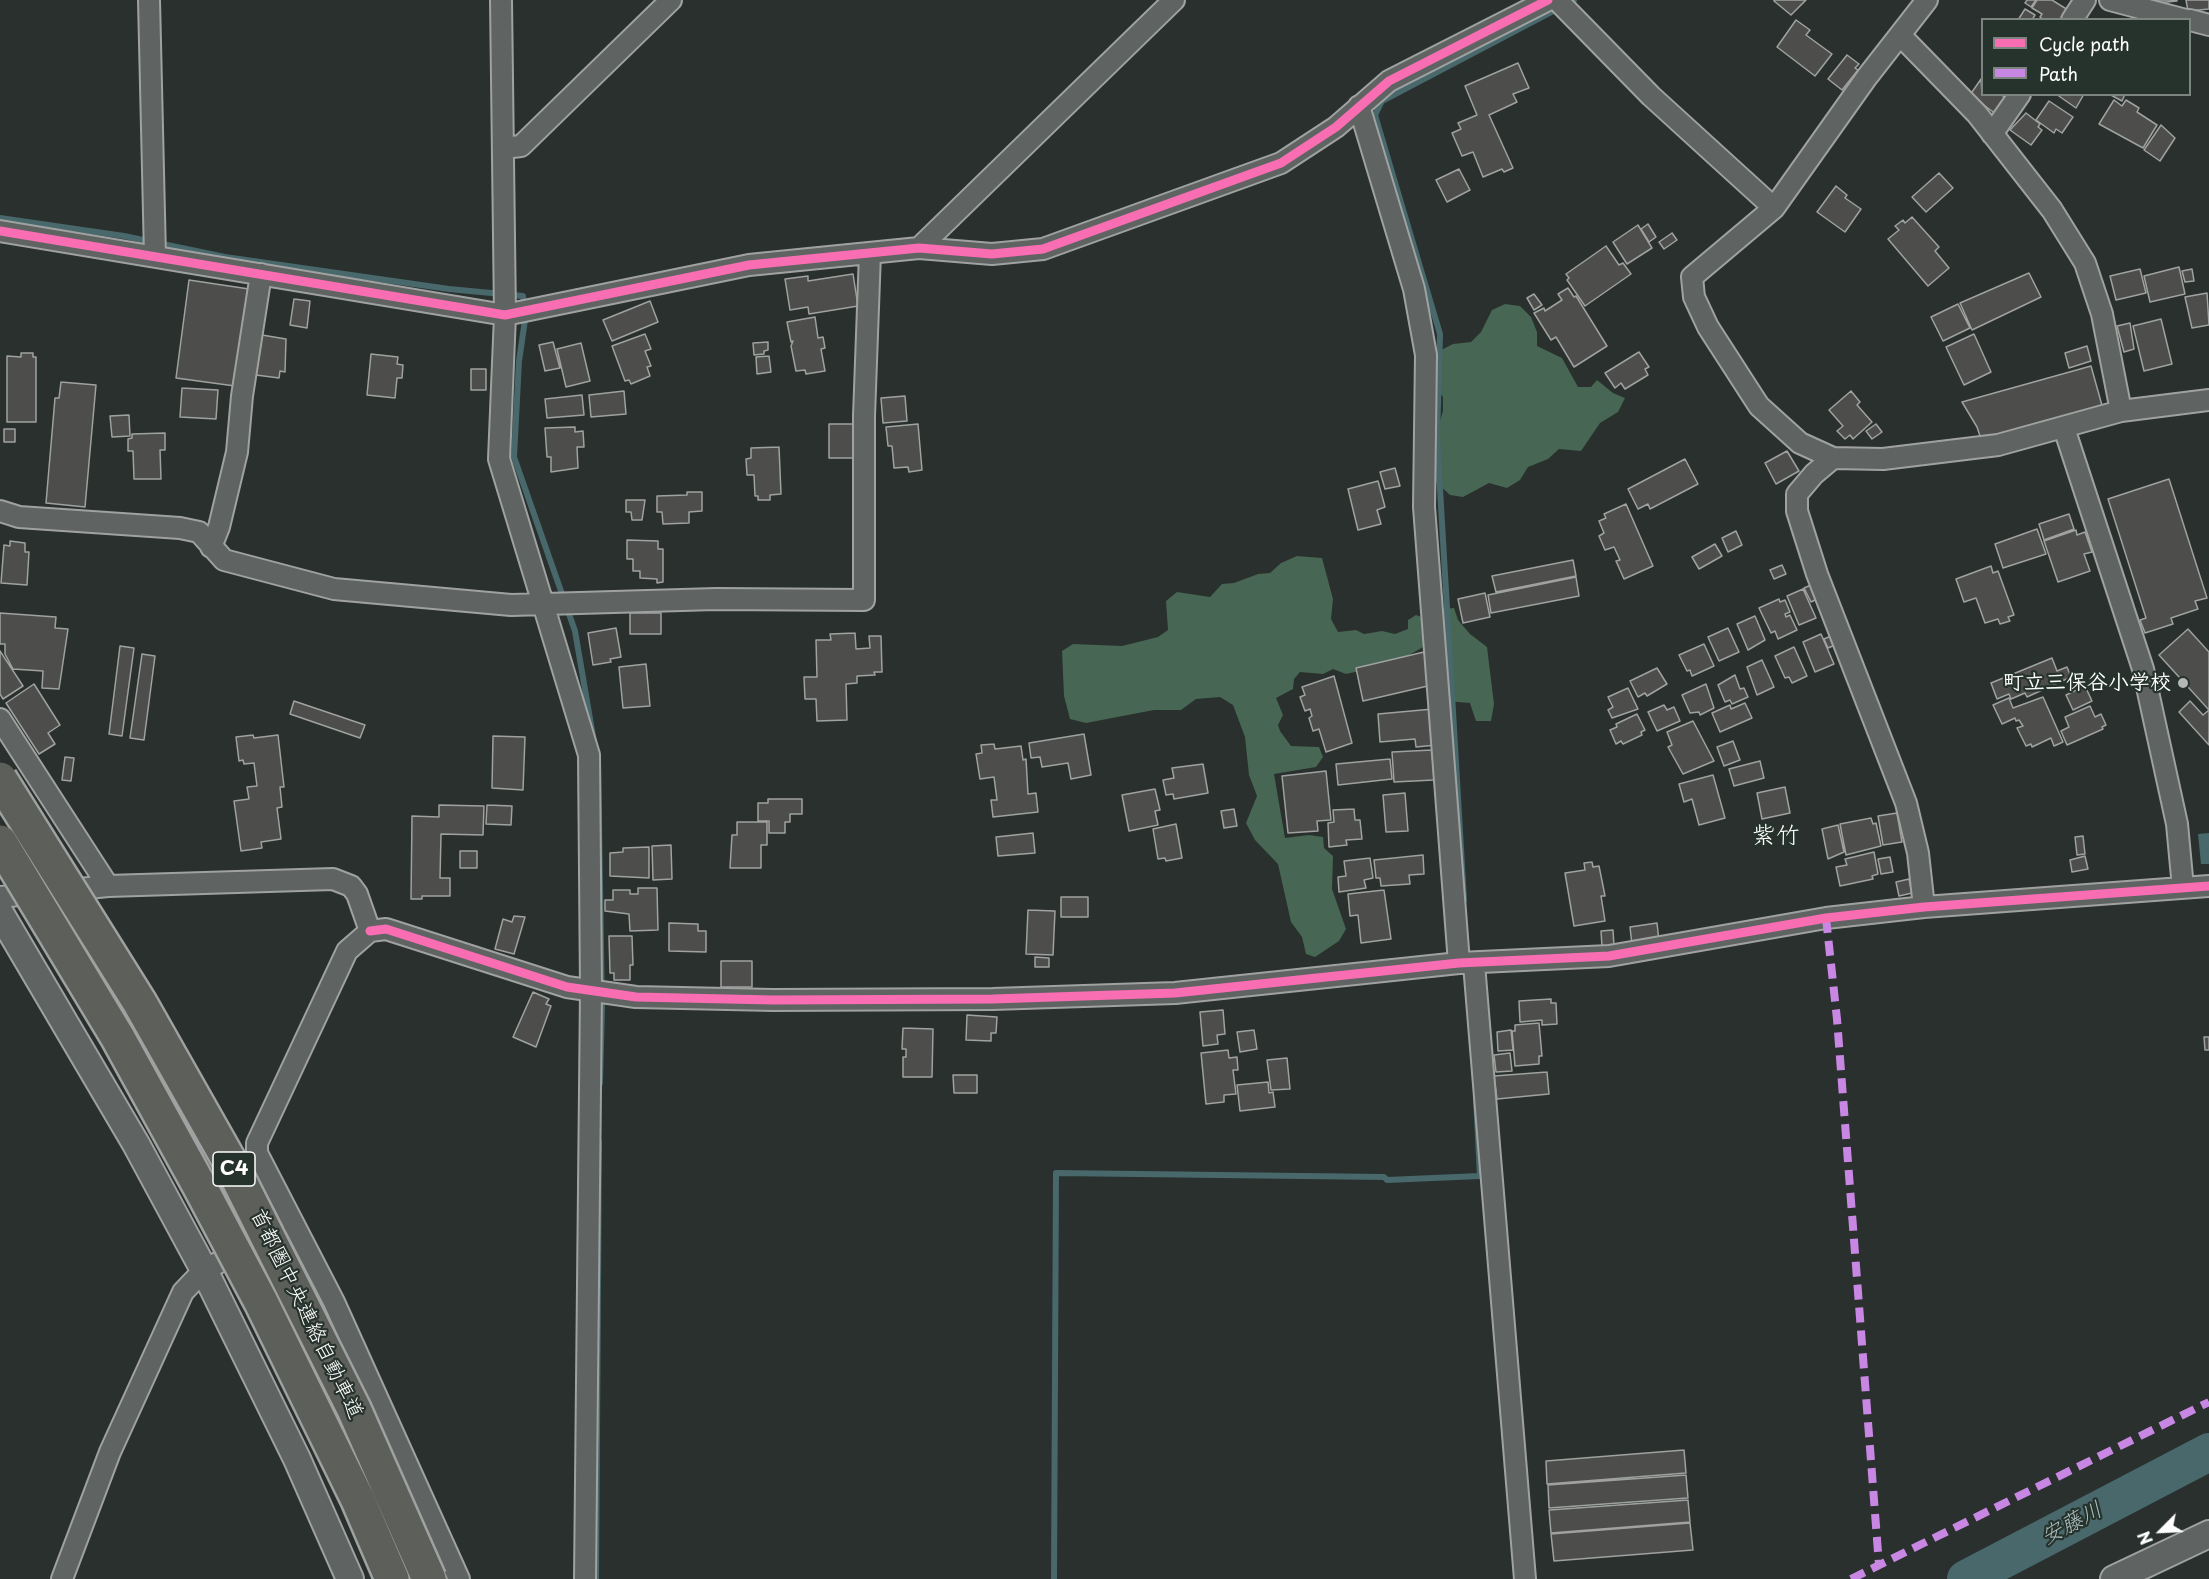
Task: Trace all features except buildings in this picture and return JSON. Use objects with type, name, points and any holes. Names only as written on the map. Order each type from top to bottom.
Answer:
[{"type":"highway","name":"首都圏中央連絡自動車道","points":[[0,779],[140,1003],[230,1162],[354,1409],[429,1579]]},
{"type":"highway","name":"首都圏中央連絡自動車道","points":[[0,842],[118,1038],[206,1198],[261,1302],[358,1500],[392,1579]]},
{"type":"street","points":[[149,0],[155,256]]},
{"type":"street","points":[[501,0],[505,315],[499,459],[589,755],[591,990],[585,1579]]},
{"type":"street","points":[[504,148],[521,146],[670,0]]},
{"type":"street","points":[[919,248],[1174,0]]},
{"type":"street","points":[[0,231],[505,315],[749,265],[919,248],[992,254],[1043,249],[1281,163],[1336,127],[1389,81],[1548,0]]},
{"type":"street","points":[[1557,0],[1651,96],[1774,208]]},
{"type":"street","points":[[1927,0],[1774,208],[1692,277],[1694,297],[1708,327],[1759,406],[1800,443],[1833,459],[1883,459],[1926,456],[1998,445],[2121,411],[2209,400]]},
{"type":"street","points":[[2073,18],[2085,0]]},
{"type":"street","points":[[2110,0],[2180,18]]},
{"type":"street","points":[[2191,21],[2209,25]]},
{"type":"street","points":[[1900,35],[1977,114],[2052,210],[2085,263],[2102,314],[2121,411]]},
{"type":"street","points":[[1992,134],[2019,96]]},
{"type":"street","points":[[1359,106],[1414,290],[1426,355],[1424,507],[1525,1579]]},
{"type":"street","points":[[0,511],[19,517],[180,528],[198,532],[224,560],[334,589],[511,605],[716,599],[864,600],[864,416],[870,253]]},
{"type":"street","points":[[211,548],[219,527],[237,452],[242,396],[261,274]]},
{"type":"street","points":[[2064,428],[2143,669],[2175,813],[2183,888]]},
{"type":"street","points":[[1833,459],[1814,474],[1797,494],[1797,511],[1817,574],[1906,802],[1918,853],[1924,908]]},
{"type":"street","points":[[0,719],[108,886]]},
{"type":"street","points":[[0,897],[108,886],[333,879],[351,886],[365,912],[370,931]]},
{"type":"street","points":[[459,1579],[358,1354],[295,1224],[257,1153],[256,1143],[347,951],[370,931],[386,929],[567,987],[647,998],[993,999],[1175,993],[1467,963],[1609,956],[1826,918],[1924,908],[2209,886]]},
{"type":"street","points":[[0,913],[125,1124],[204,1270],[292,1448],[350,1579]]},
{"type":"street","points":[[62,1579],[110,1452],[183,1292],[204,1270],[295,1224]]},
{"type":"street","points":[[2114,1579],[2209,1534]]},
{"type":"green space","points":[[1505,304],[1520,306],[1531,317],[1537,332],[1537,346],[1562,358],[1578,387],[1591,387],[1597,380],[1613,393],[1625,398],[1618,412],[1600,423],[1581,451],[1559,449],[1548,459],[1528,467],[1520,480],[1507,488],[1489,483],[1463,497],[1450,495],[1435,481],[1432,447],[1443,411],[1443,397],[1434,385],[1433,354],[1453,344],[1471,342],[1481,332],[1492,310]]},
{"type":"green space","points":[[1297,556],[1322,558],[1333,599],[1331,619],[1338,632],[1356,630],[1364,634],[1382,631],[1395,634],[1408,629],[1408,620],[1416,615],[1424,618],[1437,616],[1444,609],[1454,608],[1458,620],[1470,634],[1487,647],[1494,704],[1491,721],[1476,721],[1470,703],[1445,701],[1425,646],[1395,663],[1346,674],[1333,669],[1323,674],[1300,672],[1294,679],[1293,689],[1276,698],[1283,715],[1278,725],[1291,746],[1319,747],[1323,757],[1316,767],[1274,774],[1285,838],[1309,835],[1323,837],[1324,848],[1333,856],[1332,889],[1346,929],[1339,941],[1315,957],[1306,954],[1302,937],[1291,922],[1278,864],[1255,840],[1246,823],[1257,796],[1249,775],[1245,737],[1233,705],[1220,697],[1196,699],[1181,710],[1154,710],[1086,723],[1070,719],[1064,696],[1062,651],[1073,644],[1122,646],[1158,637],[1168,630],[1166,601],[1177,592],[1210,597],[1222,584],[1270,573],[1281,563]]},
{"type":"water","points":[[2209,833],[2209,864],[2201,864],[2198,834]]},
{"type":"waterway","points":[[1464,900],[1437,437],[1440,334],[1375,115],[1382,101],[1574,0]]},
{"type":"waterway","points":[[0,218],[124,236],[225,257],[449,289],[523,296],[525,320],[519,361],[514,457],[575,631],[594,742]]},
{"type":"waterway","points":[[598,761],[602,1007],[600,1083]]},
{"type":"waterway","points":[[1054,1579],[1056,1173],[1384,1177],[1387,1180],[1480,1176],[1476,1099]]},
{"type":"waterway","points":[[596,1579],[599,1142]]},
{"type":"waterway","name":"安藤川","points":[[1966,1579],[2209,1452]]},
{"type":"marked path","points":[[1826,918],[1837,1019],[1879,1565]]},
{"type":"marked path","points":[[1851,1579],[2209,1402]]},
{"type":"cycle path","points":[[0,231],[505,315],[749,265],[919,248],[992,254],[1043,249],[1281,163],[1336,127],[1389,81],[1548,0]]},
{"type":"cycle path","points":[[370,931],[386,929],[567,987],[636,997],[773,1000],[993,999],[1175,993],[1459,963],[1609,956],[1826,918],[1924,907],[2209,886]]},
{"type":"place","name":"町立三保谷小学校","points":[[2183,683]]},
{"type":"district","name":"紫竹","points":[[1776,836]]}]
